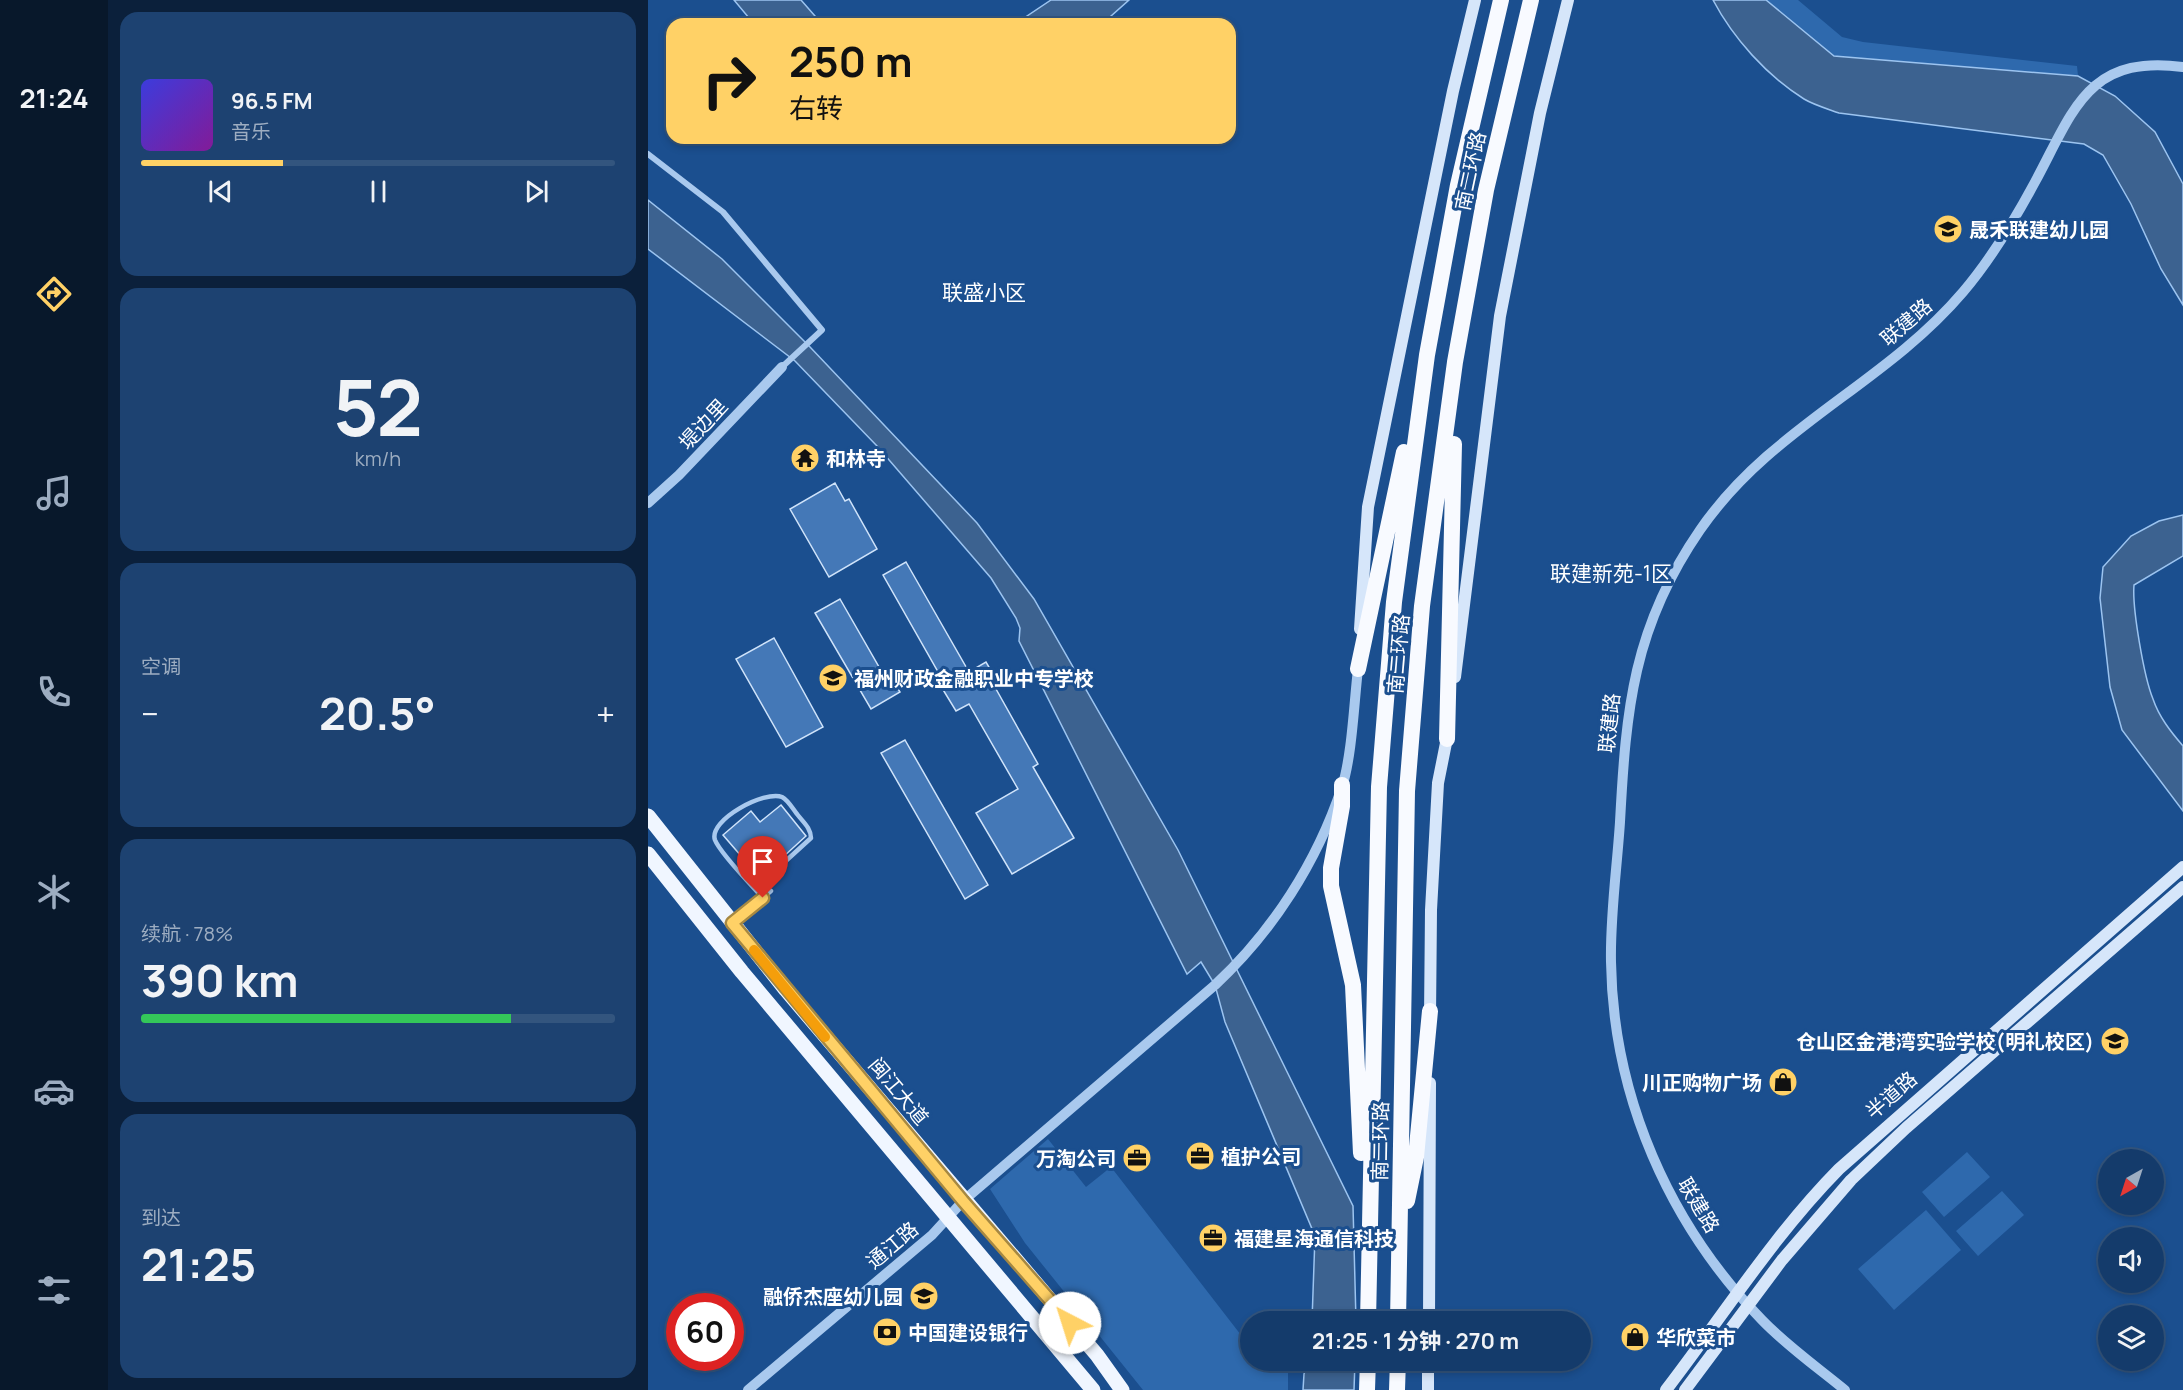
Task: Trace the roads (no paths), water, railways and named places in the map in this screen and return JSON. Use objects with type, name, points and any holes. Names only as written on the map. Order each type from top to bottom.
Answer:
[{"type":"highway","name":"南二环路","points":[[1368,1311],[1379,787],[1394,602],[1427,355],[1458,185],[1501,0]]},
{"type":"highway","name":"南二环路","points":[[1398,1311],[1407,791],[1422,606],[1455,362],[1486,189],[1531,0]]},
{"type":"highway","points":[[1358,669],[1392,505],[1427,355]]},
{"type":"highway","points":[[1447,739],[1455,362]]},
{"type":"highway","points":[[1342,785],[1342,806],[1331,868],[1331,886],[1353,985],[1358,1115],[1369,1239]]},
{"type":"highway","points":[[1399,1243],[1416,1157],[1430,1011]]},
{"type":"highway","points":[[1367,1390],[1368,1371]]},
{"type":"highway","points":[[1397,1390],[1398,1371]]},
{"type":"main road","points":[[1358,669],[1368,507],[1453,91],[1475,0]]},
{"type":"main road","points":[[1429,1311],[1431,910],[1438,794],[1447,739],[1500,316],[1540,113],[1568,0]]},
{"type":"main road","name":"闽江大道","points":[[648,816],[732,923],[963,1201],[1097,1355],[1122,1390]]},
{"type":"main road","points":[[648,854],[742,972],[1093,1390]]},
{"type":"main road","name":"半道路","points":[[1666,1390],[1737,1293],[1809,1202],[1852,1156],[2183,867]]},
{"type":"main road","name":"半道路","points":[[1685,1390],[1822,1211],[1867,1163],[2183,887]]},
{"type":"main road","points":[[1428,1371],[1428,1390]]},
{"type":"street","name":"联建路","points":[[1845,1390],[1779,1336],[1737,1293],[1693,1231],[1653,1161],[1631,1102],[1620,1048],[1612,980],[1612,941],[1624,737],[1635,669],[1646,634],[1676,569],[1700,529],[1724,498],[1778,444],[1933,326],[1997,250],[2069,115],[2096,84],[2130,68],[2153,64],[2183,67]]},
{"type":"street","points":[[648,154],[723,212],[822,330],[782,367]]},
{"type":"street","name":"堤边里","points":[[648,503],[679,476],[782,367]]},
{"type":"street","name":"通江路","points":[[748,1390],[949,1218],[963,1201],[1215,985],[1236,966],[1264,934],[1299,882],[1342,785],[1358,669]]},
{"type":"lane","points":[[755,889],[811,838],[810,830],[786,800],[780,796],[763,797],[748,804],[722,820],[716,832],[716,842],[755,889],[763,898]]},
{"type":"lane","points":[[732,923],[771,891]]},
{"type":"place","name":"晟禾联建幼儿园","points":[[1948,229]]},
{"type":"place","name":"和林寺","points":[[805,458]]},
{"type":"place","name":"福州财政金融职业中专学校","points":[[833,678]]},
{"type":"place","name":"仓山区金港湾实验学校(明礼校区)","points":[[2115,1041]]},
{"type":"place","name":"川正购物广场","points":[[1783,1082]]},
{"type":"place","name":"植护公司","points":[[1200,1156]]},
{"type":"place","name":"万淘公司","points":[[1137,1158]]},
{"type":"place","name":"福建星海通信科技","points":[[1213,1238]]},
{"type":"place","name":"融侨杰座幼儿园","points":[[924,1296]]},
{"type":"place","name":"中国建设银行","points":[[887,1332]]},
{"type":"place","name":"华欣菜市","points":[[1635,1337]]},
{"type":"district","name":"联盛小区","points":[[984,292]]},
{"type":"district","name":"联建新苑-1区","points":[[1611,573]]}]
